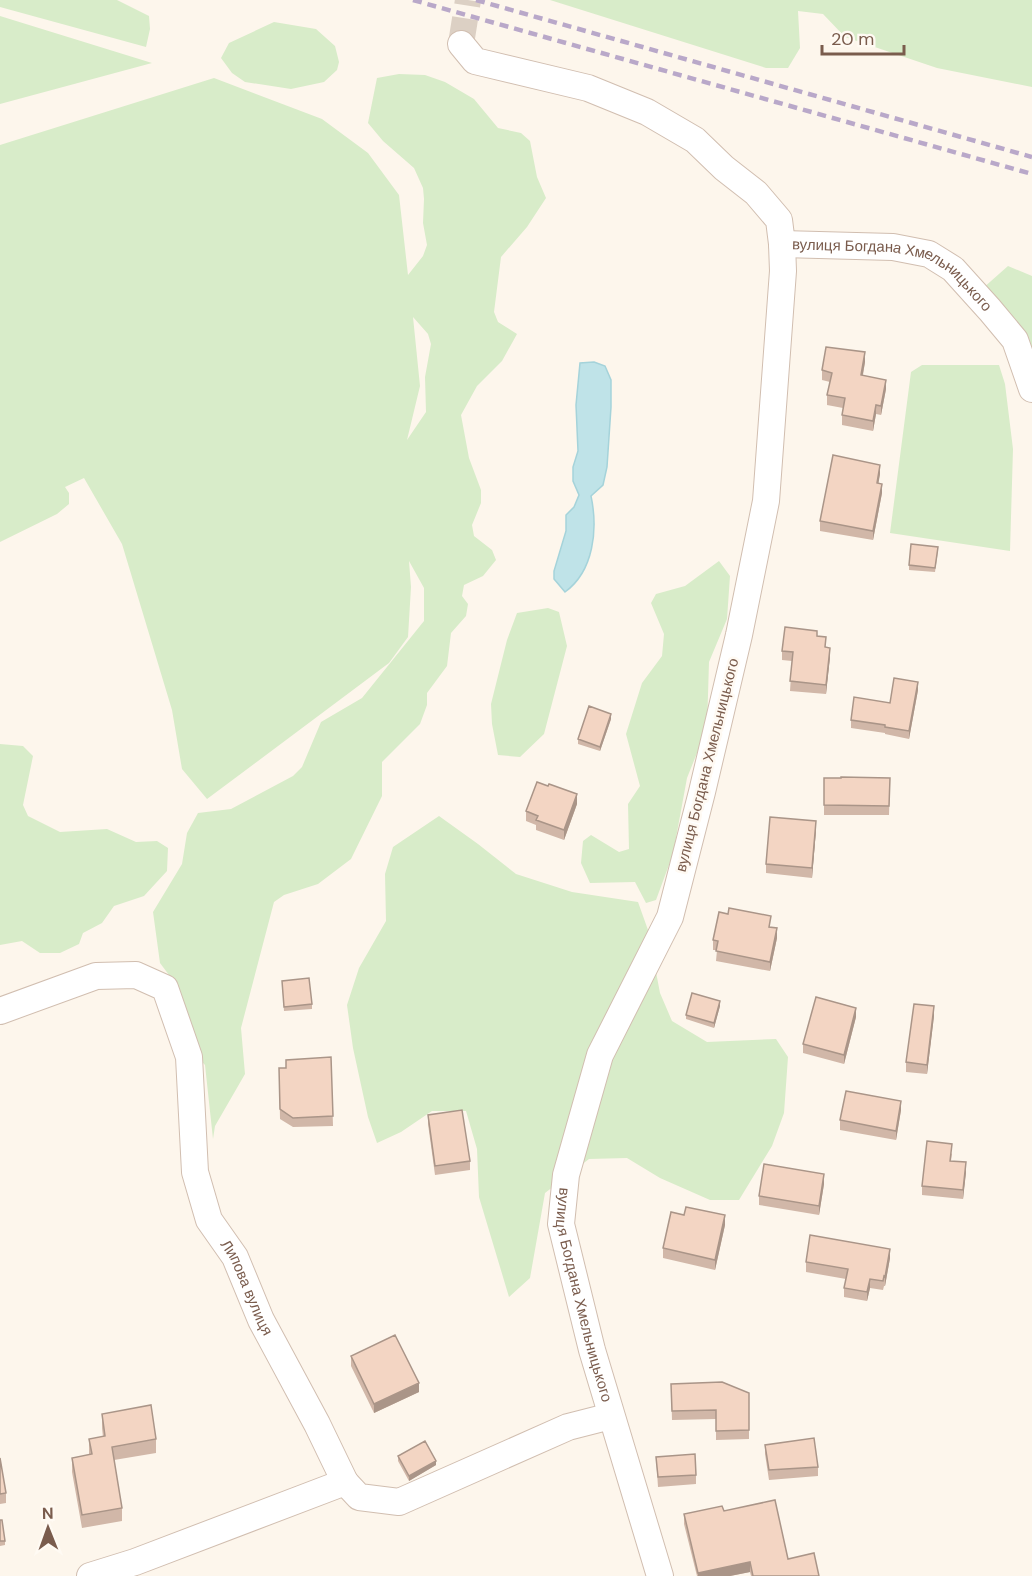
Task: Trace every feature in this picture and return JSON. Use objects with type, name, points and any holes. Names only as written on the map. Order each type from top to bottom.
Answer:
[{"type":"street","points":[[461,44],[475,61],[588,88],[647,112],[695,140],[724,168],[756,192],[779,220],[783,244]]},
{"type":"street","name":"вулиця Богдана Хмельницького","points":[[660,1576],[592,1350],[561,1224],[566,1175],[600,1055],[670,917],[739,634],[766,501],[783,244],[893,247],[929,254],[953,269],[1015,340],[1032,389]]},
{"type":"street","name":"Липова вулиця","points":[[0,1011],[96,976],[136,975],[165,988],[189,1057],[195,1172],[209,1220],[235,1257],[261,1320],[317,1424],[345,1482]]},
{"type":"street","points":[[90,1576],[135,1562],[345,1482],[359,1497],[399,1502],[568,1426],[611,1416]]},
{"type":"green space","points":[[0,0],[117,0],[149,16],[150,29],[146,47],[0,7]]},
{"type":"green space","points":[[550,0],[1032,0],[1032,87],[937,68],[845,37],[823,14],[798,11],[800,48],[788,68],[766,68]]},
{"type":"green space","points":[[0,16],[152,63],[0,104]]},
{"type":"green space","points":[[274,22],[316,29],[335,46],[339,62],[337,70],[324,82],[291,89],[245,82],[232,73],[221,58],[229,43]]},
{"type":"green space","points":[[399,74],[425,75],[445,82],[474,99],[498,128],[521,133],[530,141],[537,177],[546,198],[527,227],[501,257],[494,312],[498,322],[517,334],[502,361],[477,386],[461,415],[469,458],[481,490],[481,503],[472,525],[474,536],[492,550],[496,560],[483,576],[464,585],[462,596],[468,604],[466,616],[451,633],[447,666],[427,693],[427,705],[420,724],[382,762],[382,796],[351,859],[318,884],[284,895],[274,902],[241,1028],[245,1074],[215,1126],[213,1139],[205,1065],[192,1051],[172,979],[160,963],[153,912],[182,864],[187,833],[198,813],[231,809],[293,776],[302,767],[321,722],[362,698],[424,621],[424,588],[409,561],[411,587],[408,637],[389,663],[207,799],[182,769],[172,710],[122,544],[84,478],[65,487],[69,493],[69,504],[57,514],[0,542],[0,145],[214,78],[322,119],[368,153],[399,195],[408,275],[423,256],[427,245],[423,223],[423,188],[414,168],[383,141],[368,123],[377,78]],"holes":[[[413,317],[428,334],[431,344],[425,377],[426,412],[407,440],[420,386]]]},
{"type":"green space","points":[[1008,266],[1032,276],[1032,365],[982,289]]},
{"type":"green space","points":[[922,365],[999,365],[1005,384],[1013,449],[1010,551],[890,533],[911,372]]},
{"type":"green space","points":[[719,561],[730,576],[727,619],[709,662],[707,728],[687,778],[673,854],[656,900],[646,903],[635,882],[590,883],[581,863],[583,841],[591,835],[619,852],[629,849],[628,804],[640,786],[626,734],[642,683],[662,656],[664,634],[651,603],[656,594],[685,586]]},
{"type":"green space","points":[[548,608],[559,612],[567,646],[544,734],[520,757],[498,755],[491,704],[507,640],[517,613]]},
{"type":"green space","points":[[0,744],[23,746],[33,756],[23,805],[28,816],[60,832],[107,829],[136,842],[157,841],[168,848],[167,871],[144,896],[114,906],[102,923],[83,933],[79,944],[60,953],[40,953],[22,941],[0,945]]},
{"type":"green space","points":[[439,816],[516,874],[572,892],[638,902],[648,930],[660,993],[672,1021],[707,1042],[776,1039],[788,1057],[784,1113],[772,1146],[739,1200],[710,1200],[660,1178],[627,1158],[589,1159],[545,1193],[530,1278],[509,1297],[479,1197],[477,1149],[466,1111],[432,1111],[401,1132],[377,1143],[368,1117],[353,1048],[347,1005],[359,968],[386,921],[385,874],[393,847]]},
{"type":"water","points":[[594,362],[605,366],[611,380],[607,467],[603,485],[591,496],[594,522],[592,548],[588,561],[575,583],[565,592],[554,579],[554,571],[566,531],[566,515],[574,507],[579,495],[573,481],[573,467],[578,451],[576,405],[580,363]]},
{"type":"building","points":[[826,347],[865,352],[861,375],[886,380],[881,406],[876,405],[873,421],[842,415],[845,398],[827,395],[832,373],[822,370]]},
{"type":"building","points":[[833,455],[880,465],[877,483],[882,484],[873,531],[820,521]]},
{"type":"building","points":[[911,544],[938,547],[935,568],[909,565]]},
{"type":"building","points":[[785,627],[817,631],[817,636],[826,637],[825,647],[830,648],[826,685],[790,681],[793,652],[782,651]]},
{"type":"building","points":[[894,678],[918,682],[909,731],[851,720],[854,697],[890,703]]},
{"type":"building","points":[[589,706],[611,714],[600,747],[578,739]]},
{"type":"building","points":[[824,778],[890,778],[889,806],[824,805]]},
{"type":"building","points":[[537,782],[577,794],[564,830],[536,820],[538,816],[526,811]]},
{"type":"building","points":[[770,817],[816,821],[812,868],[766,864]]},
{"type":"building","points":[[729,908],[771,916],[769,927],[777,928],[770,962],[716,951],[718,941],[713,940],[719,912],[728,914]]},
{"type":"building","points":[[309,978],[312,1004],[284,1007],[282,981]]},
{"type":"building","points":[[692,993],[720,1001],[714,1023],[686,1015]]},
{"type":"building","points":[[816,997],[856,1008],[844,1055],[803,1044]]},
{"type":"building","points":[[914,1004],[934,1006],[927,1065],[906,1062]]},
{"type":"building","points":[[331,1057],[333,1116],[293,1118],[280,1109],[279,1068],[286,1068],[286,1060]]},
{"type":"building","points":[[846,1091],[901,1101],[896,1131],[840,1120]]},
{"type":"building","points":[[462,1110],[470,1161],[435,1166],[428,1115]]},
{"type":"building","points":[[927,1141],[952,1144],[950,1161],[966,1162],[963,1190],[922,1186]]},
{"type":"building","points":[[764,1164],[824,1174],[819,1206],[759,1196]]},
{"type":"building","points":[[686,1207],[725,1215],[715,1260],[663,1248],[671,1212],[684,1215]]},
{"type":"building","points":[[810,1235],[890,1249],[883,1281],[870,1279],[867,1292],[844,1288],[848,1269],[806,1262]]},
{"type":"building","points":[[395,1335],[419,1383],[374,1404],[351,1356]]},
{"type":"building","points":[[722,1382],[749,1393],[749,1430],[716,1431],[716,1410],[672,1411],[671,1384]]},
{"type":"building","points":[[151,1405],[156,1439],[112,1447],[122,1508],[82,1515],[72,1458],[92,1454],[89,1439],[105,1436],[102,1414]]},
{"type":"building","points":[[814,1438],[818,1467],[769,1470],[765,1445]]},
{"type":"building","points":[[425,1441],[436,1461],[409,1476],[398,1456]]},
{"type":"building","points":[[695,1454],[696,1475],[658,1477],[656,1457]]},
{"type":"building","points":[[0,1458],[6,1493],[0,1494]]},
{"type":"building","points":[[775,1500],[788,1559],[814,1553],[819,1576],[753,1576],[750,1562],[698,1573],[684,1514],[722,1506],[724,1511]]},
{"type":"building","points":[[0,1520],[2,1520],[5,1541],[0,1541]]},
{"type":"tunnel","points":[[461,44],[468,0]]},
{"type":"railway","points":[[413,0],[1032,174]]},
{"type":"railway","points":[[476,0],[1032,157]]}]
